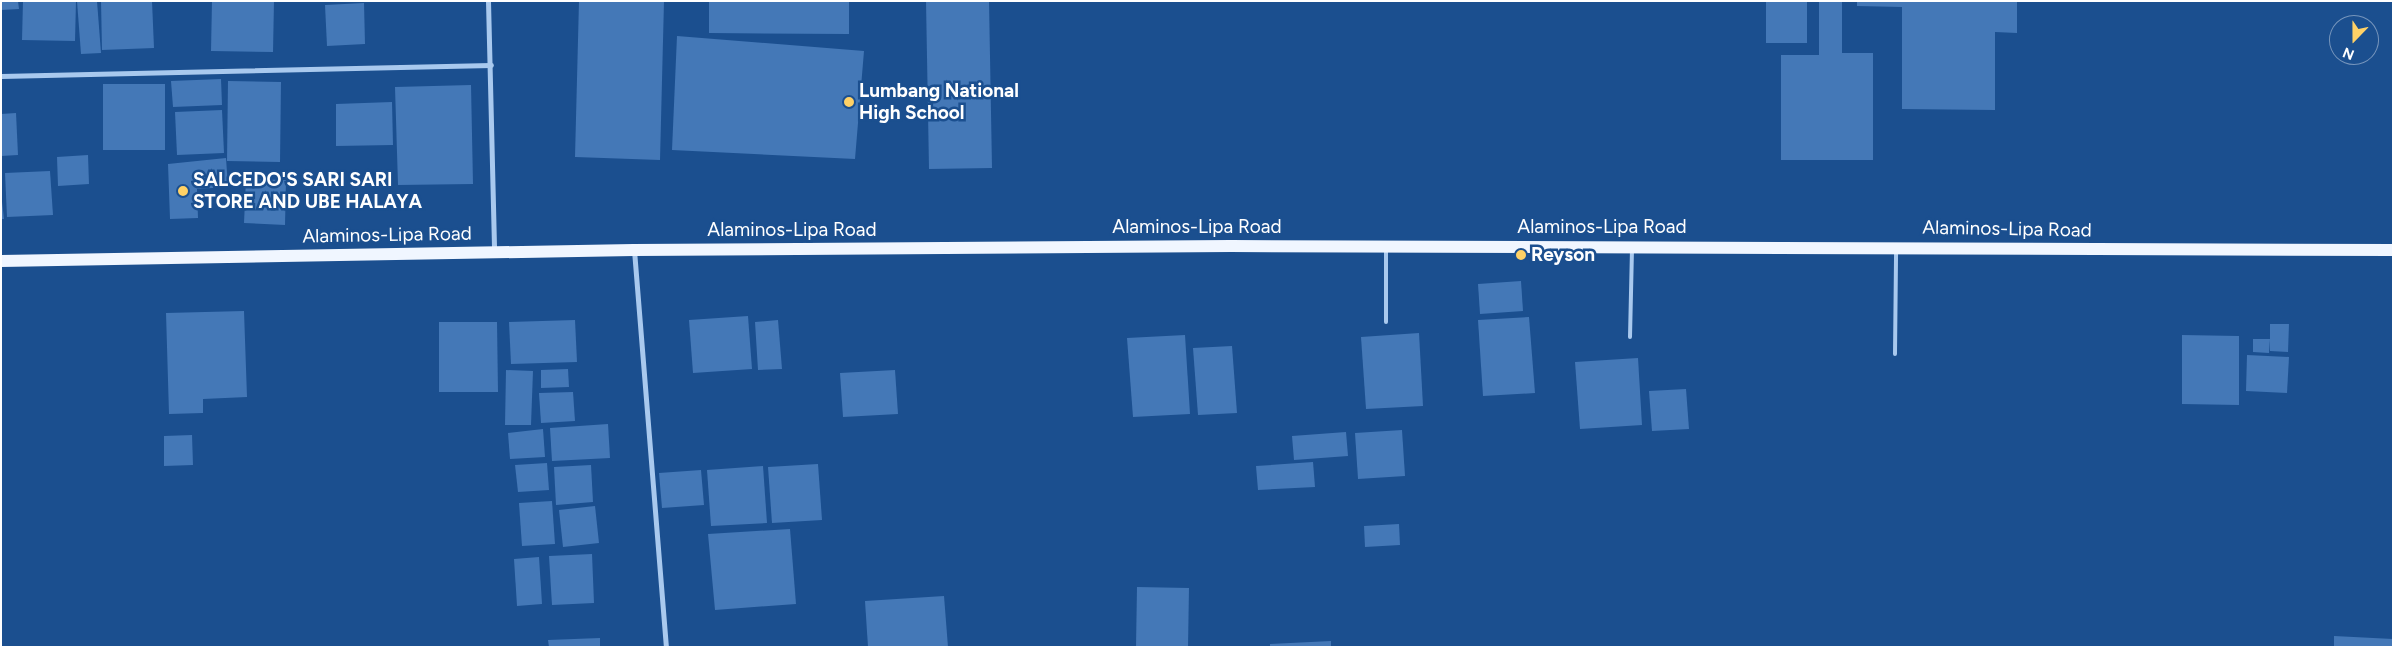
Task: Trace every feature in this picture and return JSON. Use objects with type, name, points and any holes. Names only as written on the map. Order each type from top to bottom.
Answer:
[{"type":"main road","name":"Alaminos-Lipa Road","points":[[1,261],[634,250],[1386,245],[1896,246],[2393,250]]},
{"type":"street","points":[[488,1],[494,252]]},
{"type":"street","points":[[1,76],[491,65]]},
{"type":"street","points":[[634,250],[666,647]]},
{"type":"lane","points":[[1386,245],[1386,322]]},
{"type":"lane","points":[[1630,336],[1632,246]]},
{"type":"lane","points":[[1895,354],[1896,246]]},
{"type":"building","points":[[1,1],[18,1],[19,9],[1,10]]},
{"type":"building","points":[[23,1],[76,1],[75,41],[22,40]]},
{"type":"building","points":[[77,1],[97,1],[101,53],[81,54]]},
{"type":"building","points":[[101,1],[152,1],[154,48],[102,50]]},
{"type":"building","points":[[212,1],[274,1],[273,52],[211,51]]},
{"type":"building","points":[[579,1],[664,1],[660,160],[575,157]]},
{"type":"building","points":[[709,1],[849,1],[849,34],[709,33]]},
{"type":"building","points":[[926,1],[989,1],[992,168],[929,169]]},
{"type":"building","points":[[1766,1],[1807,1],[1807,43],[1766,43]]},
{"type":"building","points":[[1819,1],[1842,1],[1842,53],[1873,53],[1873,160],[1781,160],[1781,55],[1819,55]]},
{"type":"building","points":[[1857,1],[2017,1],[2017,33],[1995,32],[1995,110],[1902,109],[1902,7],[1857,6]]},
{"type":"building","points":[[364,3],[365,44],[327,46],[325,5]]},
{"type":"building","points":[[677,36],[864,51],[855,159],[672,150]]},
{"type":"building","points":[[221,79],[222,105],[173,107],[171,81]]},
{"type":"building","points":[[228,81],[281,82],[280,162],[227,161]]},
{"type":"building","points":[[103,84],[165,84],[165,150],[103,150]]},
{"type":"building","points":[[471,85],[473,184],[398,185],[395,87]]},
{"type":"building","points":[[392,102],[393,145],[336,146],[336,104]]},
{"type":"building","points":[[222,110],[224,153],[177,155],[175,112]]},
{"type":"building","points":[[16,113],[18,155],[1,156],[1,114]]},
{"type":"building","points":[[88,155],[89,184],[58,186],[57,157]]},
{"type":"building","name":"SALCEDO'S SARI SARI STORE AND UBE HALAYA","points":[[226,158],[228,187],[197,189],[198,218],[170,219],[168,164]]},
{"type":"building","points":[[50,171],[53,215],[7,217],[5,173]]},
{"type":"building","points":[[246,179],[286,180],[285,225],[244,223]]},
{"type":"building","points":[[1,193],[4,219],[1,219]]},
{"type":"building","points":[[1521,281],[1523,311],[1480,314],[1478,284]]},
{"type":"building","points":[[244,311],[247,397],[203,399],[203,413],[169,414],[166,313]]},
{"type":"building","points":[[748,316],[752,369],[693,373],[689,320]]},
{"type":"building","points":[[1529,317],[1535,393],[1483,396],[1478,320]]},
{"type":"building","points":[[575,320],[577,362],[511,364],[509,322]]},
{"type":"building","points":[[778,320],[782,369],[758,370],[755,322]]},
{"type":"building","points":[[439,322],[497,322],[498,392],[439,392]]},
{"type":"building","points":[[2270,324],[2289,324],[2288,352],[2270,351]]},
{"type":"building","points":[[1419,333],[1423,406],[1366,409],[1361,337]]},
{"type":"building","points":[[1185,335],[1190,414],[1133,417],[1127,338]]},
{"type":"building","points":[[2182,335],[2239,336],[2239,405],[2182,404]]},
{"type":"building","points":[[2253,339],[2270,339],[2269,353],[2253,352]]},
{"type":"building","points":[[1232,346],[1237,413],[1198,415],[1193,348]]},
{"type":"building","points":[[2247,355],[2289,357],[2287,393],[2246,391]]},
{"type":"building","points":[[1638,358],[1642,425],[1580,429],[1575,362]]},
{"type":"building","points":[[568,369],[569,387],[541,388],[541,370]]},
{"type":"building","points":[[506,370],[533,371],[531,425],[505,425]]},
{"type":"building","points":[[895,370],[898,414],[843,417],[840,373]]},
{"type":"building","points":[[1686,389],[1689,429],[1652,431],[1649,391]]},
{"type":"building","points":[[573,392],[575,421],[541,423],[539,393]]},
{"type":"building","points":[[608,424],[610,458],[552,461],[550,428]]},
{"type":"building","points":[[543,429],[545,457],[510,459],[508,433]]},
{"type":"building","points":[[1402,430],[1405,476],[1358,479],[1355,433]]},
{"type":"building","points":[[1346,432],[1348,456],[1294,460],[1292,436]]},
{"type":"building","points":[[192,435],[193,465],[164,466],[164,436]]},
{"type":"building","points":[[1313,462],[1315,487],[1258,490],[1256,466]]},
{"type":"building","points":[[547,463],[549,490],[518,492],[515,465]]},
{"type":"building","points":[[818,464],[822,520],[772,523],[768,467]]},
{"type":"building","points":[[591,465],[593,502],[556,505],[554,467]]},
{"type":"building","points":[[763,466],[767,523],[711,526],[707,470]]},
{"type":"building","points":[[701,470],[704,505],[662,508],[659,473]]},
{"type":"building","points":[[552,501],[555,544],[522,546],[519,503]]},
{"type":"building","points":[[595,506],[599,543],[563,547],[559,510]]},
{"type":"building","points":[[1399,524],[1400,545],[1365,547],[1364,526]]},
{"type":"building","points":[[790,529],[796,604],[715,610],[708,534]]},
{"type":"building","points":[[592,554],[594,603],[552,605],[549,556]]},
{"type":"building","points":[[539,557],[542,604],[517,606],[514,559]]},
{"type":"building","points":[[1137,587],[1189,588],[1188,647],[1136,647]]},
{"type":"building","points":[[944,596],[948,647],[868,647],[865,601]]},
{"type":"building","points":[[2334,636],[2393,639],[2393,647],[2334,647]]},
{"type":"building","points":[[600,638],[600,647],[549,647],[548,640]]},
{"type":"building","points":[[1331,641],[1331,647],[1270,647],[1270,644]]},
{"type":"place","name":"Lumbang National High School","points":[[849,102]]},
{"type":"place","name":"SALCEDO'S SARI SARI STORE AND UBE HALAYA","points":[[183,191]]},
{"type":"place","name":"Reyson","points":[[1521,255]]}]
